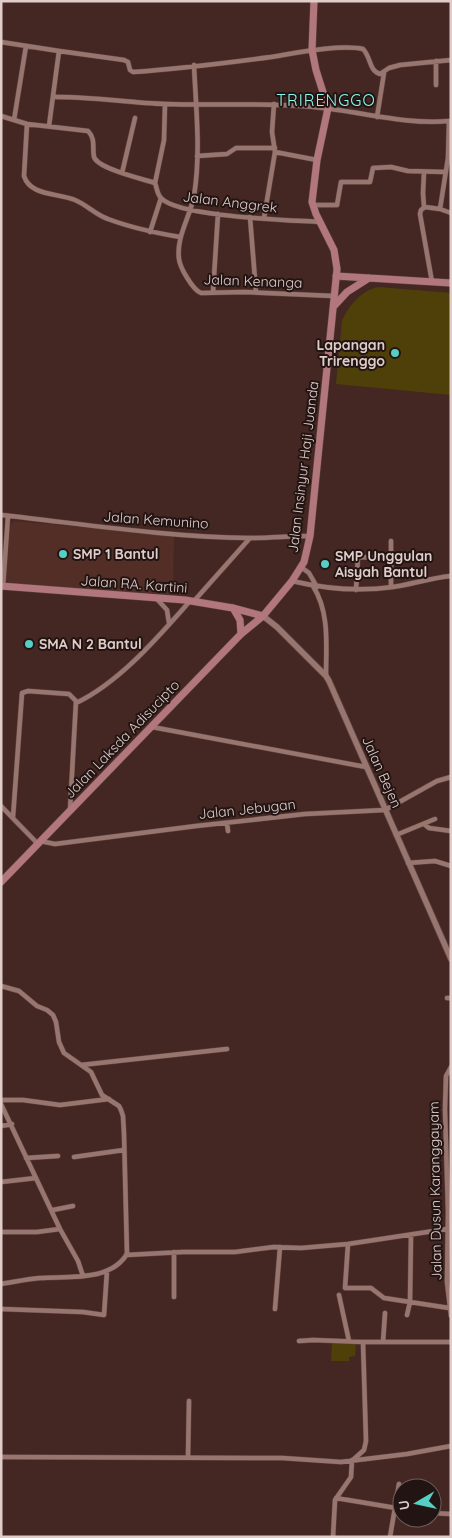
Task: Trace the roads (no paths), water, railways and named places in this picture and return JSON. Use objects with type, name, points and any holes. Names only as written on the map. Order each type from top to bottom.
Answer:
[{"type":"main road","name":"Jalan Insinyur Haji Juanda","points":[[263,616],[292,581],[302,567],[306,556],[310,536],[334,306],[337,269],[334,250],[313,206],[312,194],[328,108],[312,50],[314,1]]},
{"type":"main road","points":[[336,276],[451,283]]},
{"type":"main road","points":[[334,306],[347,292],[369,278]]},
{"type":"main road","name":"Jalan RA. Kartini","points":[[2,586],[192,601],[233,608],[263,616]]},
{"type":"main road","points":[[233,608],[240,620],[241,634]]},
{"type":"main road","name":"Jalan Laksda Adisucipto","points":[[1,882],[241,634],[263,616]]},
{"type":"street","points":[[1,42],[124,60],[128,62],[130,70],[133,72],[236,62],[312,50],[363,49],[368,56],[372,70],[384,73]]},
{"type":"street","points":[[14,120],[26,46]]},
{"type":"street","points":[[49,126],[59,52]]},
{"type":"street","points":[[377,117],[384,73],[388,68],[451,60]]},
{"type":"street","points":[[436,61],[436,85]]},
{"type":"street","name":"Jalan Kenanga","points":[[194,66],[197,105],[197,156],[194,198],[180,238],[178,257],[180,268],[198,292],[256,292],[334,296]]},
{"type":"street","points":[[53,98],[78,97],[197,105],[274,104],[328,108],[377,117],[421,121],[450,120],[446,172],[440,209]]},
{"type":"street","points":[[150,232],[161,198],[155,183],[164,140],[164,104]]},
{"type":"street","points":[[264,218],[275,150],[272,132],[274,104]]},
{"type":"street","points":[[1,116],[27,124],[88,131],[93,139],[94,156],[98,163],[155,183]]},
{"type":"street","points":[[122,173],[136,118]]},
{"type":"street","points":[[27,124],[24,176],[27,184],[39,191],[73,199],[109,220],[150,232],[180,238]]},
{"type":"street","points":[[197,156],[227,154],[236,148],[275,150],[317,160]]},
{"type":"street","points":[[313,206],[337,206],[341,182],[370,182],[373,168],[391,167],[424,172],[446,172]]},
{"type":"street","points":[[424,172],[424,207],[421,210],[421,220],[432,282]]},
{"type":"street","name":"Jalan Anggrek","points":[[161,198],[175,206],[190,211],[320,222]]},
{"type":"street","points":[[424,207],[440,209],[451,213]]},
{"type":"street","points":[[213,292],[218,214]]},
{"type":"street","points":[[250,217],[256,292]]},
{"type":"street","name":"Jalan Kemunino","points":[[1,515],[82,526],[190,535],[250,538],[310,536]]},
{"type":"street","points":[[2,586],[8,516]]},
{"type":"street","points":[[76,703],[97,692],[112,681],[192,601],[250,538]]},
{"type":"street","points":[[391,542],[391,587]]},
{"type":"street","points":[[356,590],[358,558],[391,558]]},
{"type":"street","points":[[302,567],[309,574],[322,602],[325,616],[326,676]]},
{"type":"street","points":[[292,581],[315,586],[356,590],[391,587],[451,576]]},
{"type":"street","points":[[155,598],[167,610],[169,624]]},
{"type":"street","name":"Jalan Bejen","points":[[263,616],[277,627],[326,676],[451,959]]},
{"type":"street","points":[[13,817],[22,692],[69,694],[76,703],[70,810]]},
{"type":"street","points":[[152,727],[366,767]]},
{"type":"street","name":"Jalan Jebugan","points":[[39,842],[55,844],[305,814],[385,810],[437,781],[451,777]]},
{"type":"street","points":[[1,806],[39,842]]},
{"type":"street","points":[[396,835],[435,820]]},
{"type":"street","points":[[228,824],[228,831]]},
{"type":"street","points":[[424,824],[429,828],[451,831]]},
{"type":"street","points":[[408,863],[435,862],[451,866]]},
{"type":"street","points":[[1,986],[20,991],[37,1006],[49,1011],[56,1022],[62,1050],[91,1072],[102,1095],[119,1106],[122,1114],[124,1150],[126,1255]]},
{"type":"street","points":[[81,1065],[227,1049]]},
{"type":"street","name":"Jalan Dusun Karanggayam","points":[[451,1067],[446,1076],[450,1212],[447,1228],[447,1282],[451,1316]]},
{"type":"street","points":[[84,1276],[75,1253],[60,1229],[53,1210],[26,1158],[1,1102],[23,1100],[60,1105],[109,1099]]},
{"type":"street","points":[[1,1126],[12,1124]]},
{"type":"street","points":[[74,1157],[124,1150]]},
{"type":"street","points":[[26,1158],[58,1156]]},
{"type":"street","points":[[1,1182],[36,1178]]},
{"type":"street","points":[[53,1210],[73,1206]]},
{"type":"street","points":[[1,1284],[37,1278],[99,1274],[107,1271],[126,1255],[174,1252],[229,1252],[280,1247],[301,1248],[348,1244],[447,1228]]},
{"type":"street","points":[[1,1232],[37,1232],[60,1229]]},
{"type":"street","points":[[407,1314],[410,1302],[411,1234]]},
{"type":"street","points":[[348,1244],[346,1288],[371,1288],[384,1298],[450,1308]]},
{"type":"street","points":[[275,1309],[280,1247]]},
{"type":"street","points":[[174,1252],[174,1297]]},
{"type":"street","points":[[1,1308],[83,1312],[104,1315],[107,1271]]},
{"type":"street","points":[[339,1295],[349,1341]]},
{"type":"street","points":[[383,1342],[385,1313]]},
{"type":"street","points":[[298,1341],[451,1342]]},
{"type":"street","points":[[351,1460],[361,1454],[365,1445],[363,1342]]},
{"type":"street","points":[[188,1457],[189,1401]]},
{"type":"street","points":[[1,1457],[282,1458],[334,1462],[407,1454],[451,1446]]},
{"type":"street","points":[[333,1537],[336,1498],[351,1476],[351,1460]]},
{"type":"street","points":[[336,1498],[392,1508]]},
{"type":"street","points":[[390,1537],[392,1522]]},
{"type":"place","name":"Lapangan Trirenggo","points":[[395,353]]},
{"type":"place","name":"SMP 1 Bantul","points":[[63,554]]},
{"type":"place","name":"SMP Unggulan Aisyah Bantul","points":[[325,564]]},
{"type":"place","name":"SMA N 2 Bantul","points":[[29,644]]},
{"type":"district","name":"TRIRENGGO","points":[[326,100]]}]
